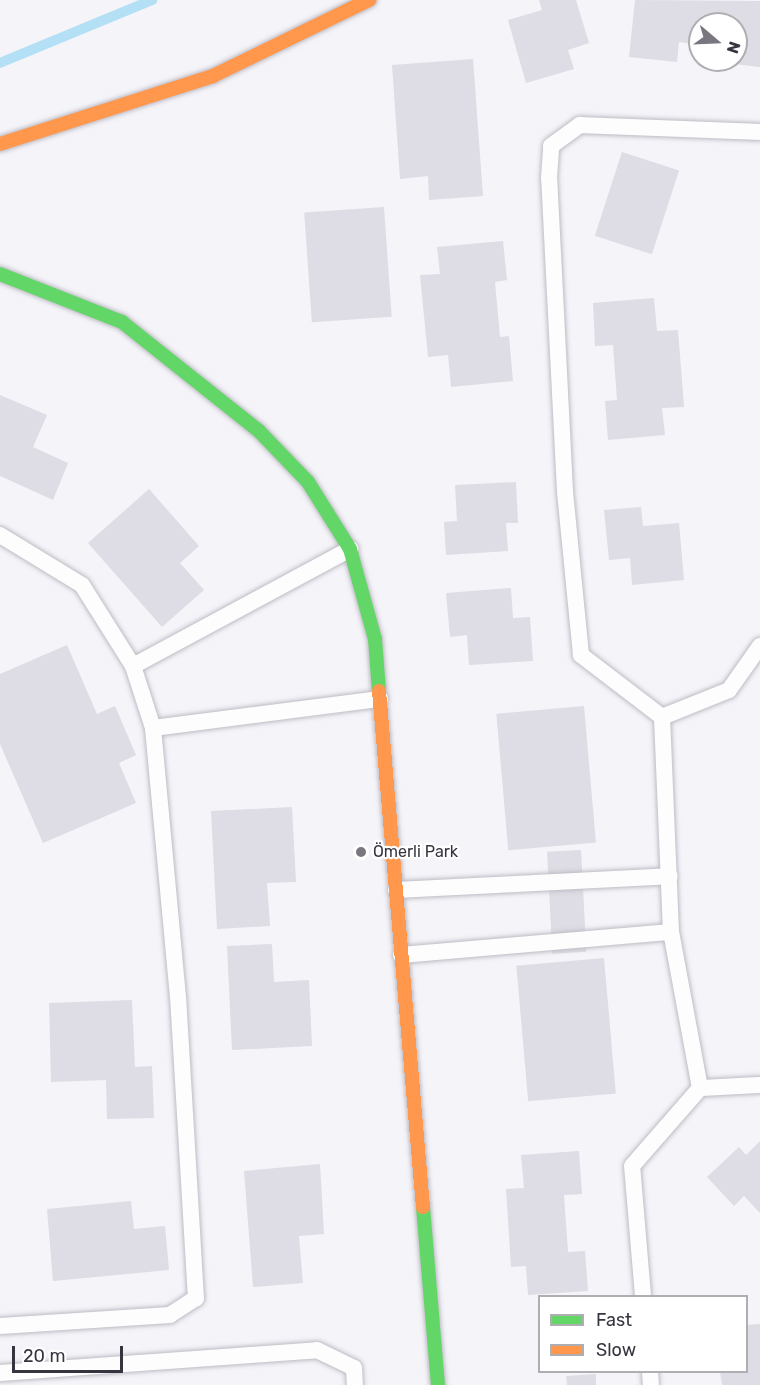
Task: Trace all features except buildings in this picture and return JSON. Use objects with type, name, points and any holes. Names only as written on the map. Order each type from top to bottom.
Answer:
[{"type":"street","points":[[0,144],[213,76],[369,0]]},
{"type":"street","points":[[0,274],[122,322],[258,430],[308,482],[350,549],[375,639],[438,1385]]},
{"type":"lane","points":[[700,1088],[671,932],[662,717],[581,655],[565,491],[549,178],[550,146],[580,124],[760,132]]},
{"type":"lane","points":[[0,535],[82,585],[134,666],[153,728],[178,996],[196,1298],[170,1314],[0,1326]]},
{"type":"lane","points":[[134,666],[350,549]]},
{"type":"lane","points":[[662,717],[729,690],[760,646]]},
{"type":"lane","points":[[153,728],[380,699]]},
{"type":"lane","points":[[396,890],[670,876]]},
{"type":"lane","points":[[401,955],[671,932]]},
{"type":"lane","points":[[643,1295],[632,1166],[700,1088],[760,1085]]},
{"type":"lane","points":[[0,1373],[317,1350],[354,1368],[355,1385]]},
{"type":"waterway","points":[[0,63],[152,0]]},
{"type":"traffic: fast","points":[[0,274],[122,322],[258,430],[308,482],[350,549],[375,639],[379,691]]},
{"type":"traffic: fast","points":[[423,1207],[438,1385]]},
{"type":"traffic: slow","points":[[0,144],[213,76],[369,0]]},
{"type":"traffic: slow","points":[[379,691],[423,1207]]},
{"type":"place","name":"Ömerli Park","points":[[361,852]]}]
